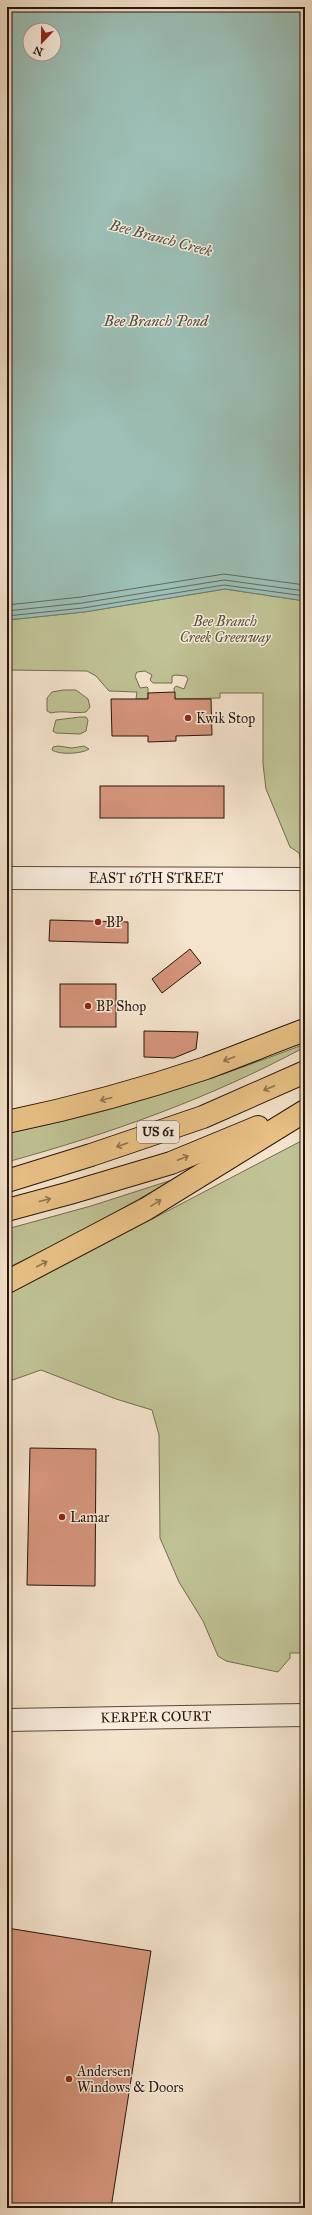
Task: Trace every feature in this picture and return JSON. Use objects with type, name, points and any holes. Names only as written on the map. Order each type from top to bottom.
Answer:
[{"type":"highway","points":[[7,1122],[55,1112],[128,1093],[206,1068],[305,1030]]},
{"type":"highway","name":"US 61","points":[[7,1181],[91,1155],[203,1117],[305,1072]]},
{"type":"highway","name":"US 61","points":[[7,1210],[171,1163],[305,1108]]},
{"type":"highway","points":[[7,1282],[146,1209],[305,1112]]},
{"type":"street","name":"EAST 16TH STREET","points":[[7,878],[305,879]]},
{"type":"street","name":"KERPER COURT","points":[[7,1720],[305,1715]]},
{"type":"green space","name":"Bee Branch Creek Greenway","points":[[225,589],[305,601],[305,862],[301,862],[299,853],[290,847],[266,789],[263,764],[263,693],[220,693],[220,698],[175,699],[174,688],[176,686],[184,689],[188,679],[186,676],[172,676],[172,683],[153,683],[150,680],[152,675],[145,671],[137,672],[135,676],[140,688],[148,688],[148,699],[136,699],[137,692],[109,691],[96,676],[87,671],[7,670],[7,620],[84,612]]},
{"type":"green space","points":[[76,690],[88,699],[90,707],[86,712],[51,713],[47,711],[47,698],[52,692]]},
{"type":"green space","points":[[86,717],[88,720],[86,731],[80,734],[56,733],[53,731],[56,720]]},
{"type":"green space","points":[[58,746],[72,748],[84,746],[89,749],[86,751],[70,753],[60,753],[52,750],[53,747]]},
{"type":"green space","points":[[305,1044],[305,1047],[269,1066],[196,1099],[122,1127],[7,1162],[7,1133],[83,1116],[158,1095],[232,1071]]},
{"type":"green space","points":[[305,1139],[305,1653],[290,1653],[290,1658],[278,1672],[226,1661],[218,1656],[203,1621],[179,1582],[160,1538],[159,1435],[152,1410],[116,1399],[41,1370],[7,1382],[7,1295]]},
{"type":"green space","points":[[175,1179],[65,1240],[7,1268],[7,1229],[91,1206]]},
{"type":"water","name":"Bee Branch Pond","points":[[7,7],[305,7],[305,601],[225,589],[84,612],[7,620]]},
{"type":"building","points":[[175,692],[175,699],[211,699],[212,735],[176,736],[176,741],[148,742],[148,736],[112,736],[111,699],[148,699],[148,693]]},
{"type":"building","points":[[100,786],[224,786],[224,818],[100,818]]},
{"type":"building","points":[[50,920],[128,922],[128,943],[49,941]]},
{"type":"building","points":[[190,949],[201,963],[162,993],[152,979]]},
{"type":"building","name":"BP Shop","points":[[60,984],[116,984],[116,1027],[60,1027]]},
{"type":"building","points":[[144,1031],[198,1032],[196,1049],[174,1058],[144,1057]]},
{"type":"building","name":"Lamar","points":[[30,1448],[96,1449],[95,1586],[27,1585]]},
{"type":"building","name":"Andersen Windows & Doors","points":[[7,1928],[151,1951],[111,2208],[7,2208]]},
{"type":"place","name":"Kwik Stop","points":[[188,718]]},
{"type":"place","name":"BP","points":[[98,922]]},
{"type":"place","name":"BP Shop","points":[[88,1006]]},
{"type":"place","name":"Lamar","points":[[62,1517]]},
{"type":"place","name":"Andersen Windows & Doors","points":[[69,2079]]},
{"type":"water label","name":"Bee Branch Creek","points":[[161,238]]}]
